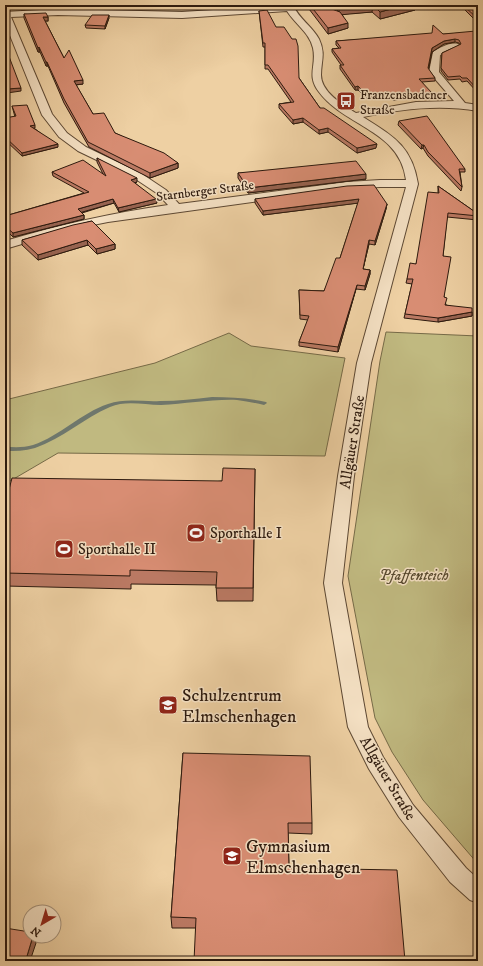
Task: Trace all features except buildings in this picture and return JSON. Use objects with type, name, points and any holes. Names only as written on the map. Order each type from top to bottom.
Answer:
[{"type":"street","points":[[176,208],[162,192],[138,176],[82,149],[63,135],[47,115],[5,15],[58,12],[182,15],[289,7]]},
{"type":"street","name":"Allgäuer Straße","points":[[289,7],[293,15],[312,35],[316,43],[320,55],[315,72],[319,85],[332,101],[397,146],[408,161],[413,174],[412,184],[364,363],[346,476],[334,584],[358,727],[376,763],[406,811],[458,875],[478,892]]},
{"type":"street","points":[[455,46],[442,50],[436,54],[434,72],[462,105]]},
{"type":"street","points":[[354,116],[425,103],[462,105],[478,108]]},
{"type":"street","points":[[402,107],[440,109],[478,116]]},
{"type":"street","name":"Starnberger Straße","points":[[5,245],[53,230],[106,218],[364,185],[396,183],[412,184]]},
{"type":"green space","name":"Pfaffenteich","points":[[386,332],[478,336],[478,864],[423,800],[392,752],[375,718],[348,576],[380,361]]},
{"type":"green space","points":[[229,333],[251,346],[345,358],[325,456],[58,453],[5,484],[5,400],[155,363]]},
{"type":"waterway","points":[[5,449],[24,448],[45,442],[100,409],[117,403],[161,403],[225,398],[251,400],[264,403]]},
{"type":"place","name":"Franzensbadener Straße","points":[[346,101]]},
{"type":"place","name":"Sporthalle I","points":[[196,533]]},
{"type":"place","name":"Sporthalle II","points":[[64,549]]},
{"type":"place","name":"Schulzentrum Elmschenhagen","points":[[168,705]]},
{"type":"place","name":"Gymnasium Elmschenhagen","points":[[232,856]]}]
